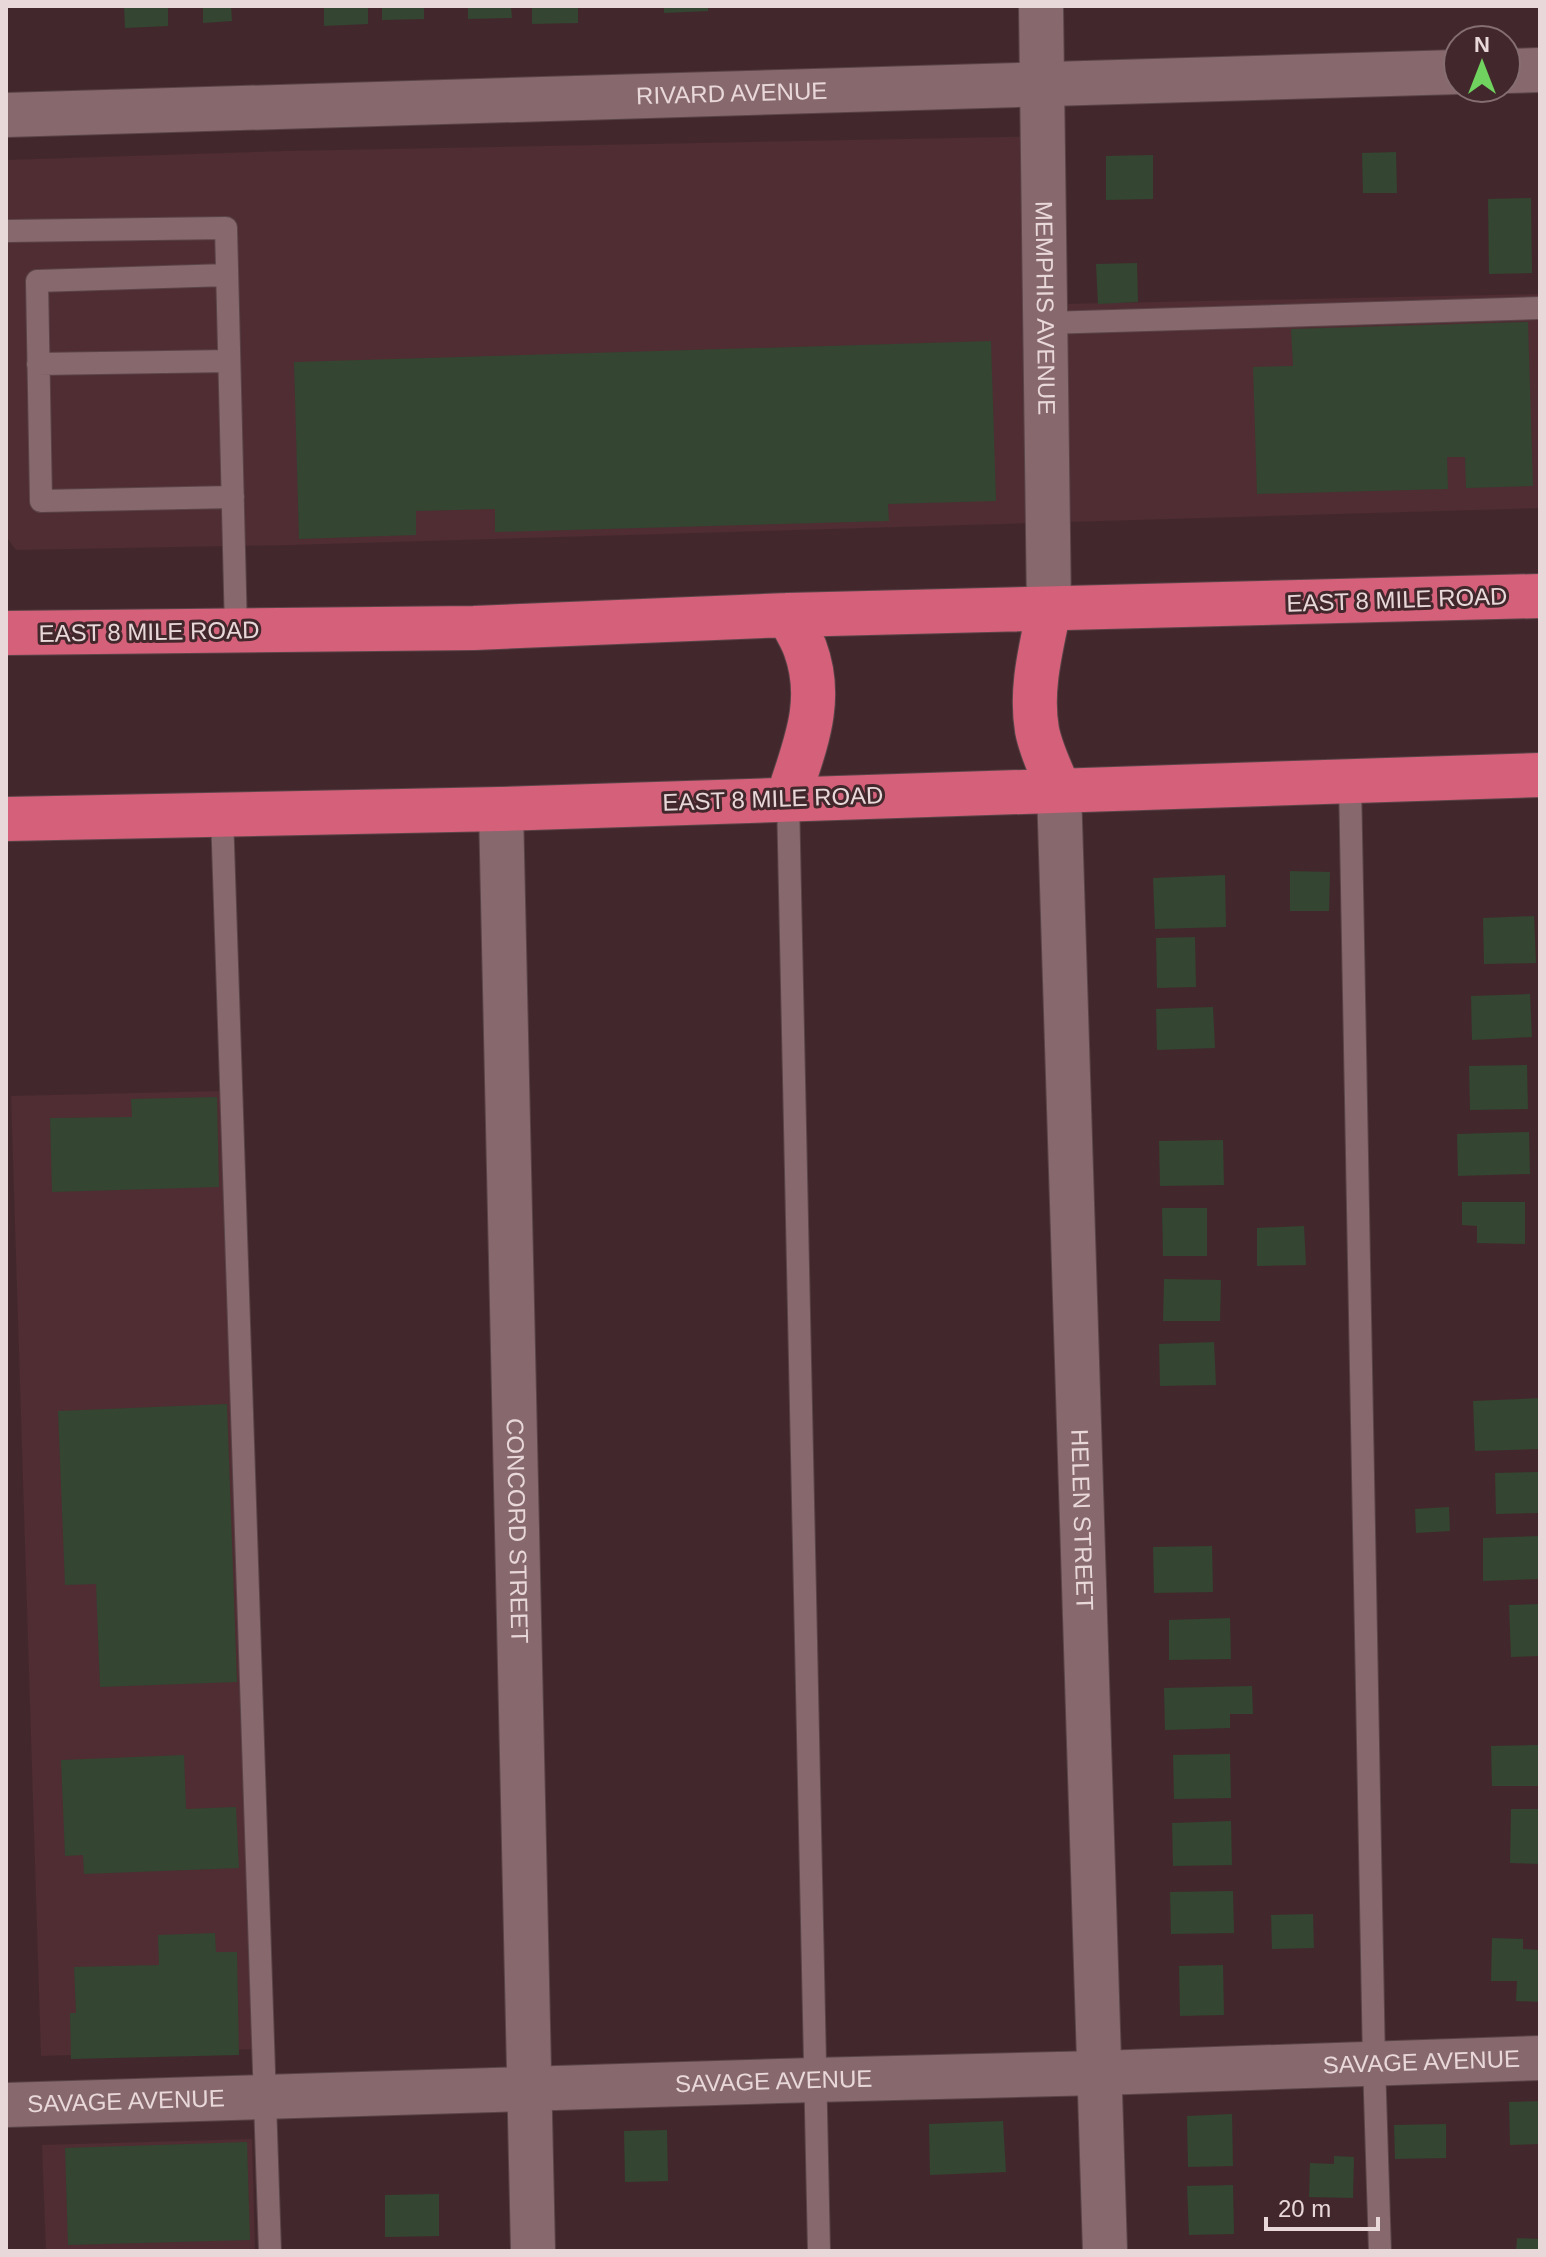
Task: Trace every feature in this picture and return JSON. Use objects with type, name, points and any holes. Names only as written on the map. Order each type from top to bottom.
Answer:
[{"type":"highway","name":"EAST 8 MILE ROAD","points":[[6,633],[474,628],[788,615],[1540,596]]},
{"type":"highway","points":[[1049,609],[1037,669],[1035,699],[1037,730],[1059,790]]},
{"type":"highway","points":[[788,615],[805,645],[814,696],[811,727],[788,798]]},
{"type":"highway","name":"EAST 8 MILE ROAD","points":[[6,819],[501,809],[1540,775]]},
{"type":"street","name":"MEMPHIS AVENUE","points":[[1041,6],[1049,609]]},
{"type":"street","name":"RIVARD AVENUE","points":[[6,115],[1442,72]]},
{"type":"street","name":"HELEN STREET","points":[[1059,790],[1105,2251]]},
{"type":"street","name":"CONCORD STREET","points":[[501,809],[533,2251]]},
{"type":"street","name":"SAVAGE AVENUE","points":[[6,2105],[1540,2058]]},
{"type":"lane","points":[[6,231],[226,228],[236,630]]},
{"type":"lane","points":[[227,275],[37,281],[41,501],[233,497]]},
{"type":"lane","points":[[1046,323],[1540,308]]},
{"type":"lane","points":[[38,364],[229,361]]},
{"type":"lane","points":[[1350,781],[1380,2251]]},
{"type":"lane","points":[[788,798],[819,2251]]},
{"type":"lane","points":[[222,815],[270,2251]]},
{"type":"shaded area","points":[[1060,136],[1062,304],[1540,294],[1540,508],[290,545],[16,550],[6,536],[6,160],[285,151]]},
{"type":"shaded area","points":[[224,1091],[253,2049],[41,2056],[11,1096]]},
{"type":"shaded area","points":[[252,2139],[255,2251],[46,2251],[42,2145]]},
{"type":"building","points":[[124,6],[168,6],[168,26],[125,28]]},
{"type":"building","points":[[203,6],[231,6],[232,21],[203,23]]},
{"type":"building","points":[[324,6],[368,6],[368,24],[324,26]]},
{"type":"building","points":[[382,6],[424,6],[424,19],[382,20]]},
{"type":"building","points":[[468,6],[511,6],[512,18],[468,19]]},
{"type":"building","points":[[532,6],[578,6],[578,23],[532,24]]},
{"type":"building","points":[[664,6],[708,6],[708,11],[664,13]]},
{"type":"building","points":[[1396,152],[1397,193],[1363,193],[1362,153]]},
{"type":"building","points":[[1153,155],[1153,199],[1106,200],[1106,156]]},
{"type":"building","points":[[1531,198],[1532,273],[1489,274],[1488,199]]},
{"type":"building","points":[[1137,263],[1138,302],[1098,304],[1096,264]]},
{"type":"building","points":[[1528,322],[1533,486],[1466,488],[1465,457],[1447,457],[1448,489],[1257,494],[1253,367],[1293,366],[1291,329]]},
{"type":"building","points":[[991,341],[996,501],[888,504],[889,521],[495,532],[495,509],[416,511],[416,535],[299,539],[294,362]]},
{"type":"building","points":[[1290,871],[1330,872],[1329,911],[1290,911]]},
{"type":"building","points":[[1225,875],[1226,927],[1155,929],[1153,878]]},
{"type":"building","points":[[1534,916],[1536,963],[1484,964],[1483,918]]},
{"type":"building","points":[[1195,937],[1196,987],[1157,988],[1156,938]]},
{"type":"building","points":[[1530,994],[1532,1037],[1472,1040],[1471,996]]},
{"type":"building","points":[[1213,1007],[1215,1048],[1157,1050],[1156,1009]]},
{"type":"building","points":[[1527,1065],[1528,1109],[1470,1110],[1469,1066]]},
{"type":"building","points":[[217,1097],[219,1187],[52,1192],[50,1118],[132,1117],[131,1099]]},
{"type":"building","points":[[1529,1132],[1530,1174],[1458,1176],[1457,1134]]},
{"type":"building","points":[[1223,1140],[1224,1185],[1160,1186],[1159,1141]]},
{"type":"building","points":[[1462,1202],[1525,1202],[1525,1244],[1477,1243],[1477,1226],[1462,1225]]},
{"type":"building","points":[[1162,1208],[1207,1208],[1207,1256],[1163,1256]]},
{"type":"building","points":[[1304,1226],[1306,1265],[1257,1266],[1257,1228]]},
{"type":"building","points":[[1164,1279],[1221,1280],[1220,1321],[1163,1321]]},
{"type":"building","points":[[1214,1342],[1216,1385],[1160,1386],[1159,1344]]},
{"type":"building","points":[[1540,1398],[1540,1449],[1475,1451],[1473,1401]]},
{"type":"building","points":[[227,1404],[237,1682],[100,1687],[96,1584],[65,1585],[58,1411]]},
{"type":"building","points":[[1540,1472],[1540,1513],[1496,1514],[1495,1473]]},
{"type":"building","points":[[1449,1507],[1450,1531],[1416,1533],[1415,1509]]},
{"type":"building","points":[[1540,1536],[1540,1579],[1483,1581],[1483,1538]]},
{"type":"building","points":[[1212,1546],[1213,1592],[1154,1593],[1153,1547]]},
{"type":"building","points":[[1540,1604],[1540,1656],[1511,1657],[1509,1605]]},
{"type":"building","points":[[1230,1618],[1231,1659],[1169,1660],[1169,1620]]},
{"type":"building","points":[[1252,1686],[1253,1714],[1230,1714],[1230,1728],[1165,1730],[1164,1688]]},
{"type":"building","points":[[1540,1745],[1540,1786],[1492,1786],[1491,1746]]},
{"type":"building","points":[[1230,1754],[1231,1798],[1174,1799],[1173,1755]]},
{"type":"building","points":[[184,1755],[186,1809],[236,1807],[239,1868],[84,1874],[83,1855],[65,1856],[61,1760]]},
{"type":"building","points":[[1511,1809],[1540,1809],[1540,1864],[1510,1863]]},
{"type":"building","points":[[1231,1821],[1232,1865],[1173,1866],[1172,1823]]},
{"type":"building","points":[[1233,1891],[1234,1933],[1171,1934],[1170,1892]]},
{"type":"building","points":[[1313,1914],[1314,1948],[1272,1949],[1271,1915]]},
{"type":"building","points":[[215,1933],[216,1952],[237,1952],[239,2055],[71,2059],[70,2013],[76,2013],[74,1967],[159,1965],[158,1935]]},
{"type":"building","points":[[1492,1938],[1523,1939],[1523,1949],[1540,1950],[1540,2002],[1516,2001],[1517,1981],[1491,1981]]},
{"type":"building","points":[[1223,1965],[1224,2015],[1180,2016],[1179,1966]]},
{"type":"building","points":[[1540,2101],[1540,2144],[1510,2145],[1509,2102]]},
{"type":"building","points":[[1232,2114],[1233,2166],[1188,2167],[1187,2116]]},
{"type":"building","points":[[1003,2121],[1006,2172],[930,2175],[929,2124]]},
{"type":"building","points":[[1446,2124],[1446,2158],[1395,2159],[1394,2125]]},
{"type":"building","points":[[667,2130],[668,2181],[625,2182],[624,2131]]},
{"type":"building","points":[[247,2142],[250,2240],[68,2245],[65,2148]]},
{"type":"building","points":[[1334,2156],[1354,2157],[1353,2198],[1309,2197],[1310,2163],[1334,2164]]},
{"type":"building","points":[[1233,2185],[1234,2234],[1189,2235],[1187,2186]]},
{"type":"building","points":[[439,2194],[439,2236],[385,2237],[385,2195]]},
{"type":"building","points":[[1517,2238],[1540,2239],[1540,2251],[1516,2251]]}]
